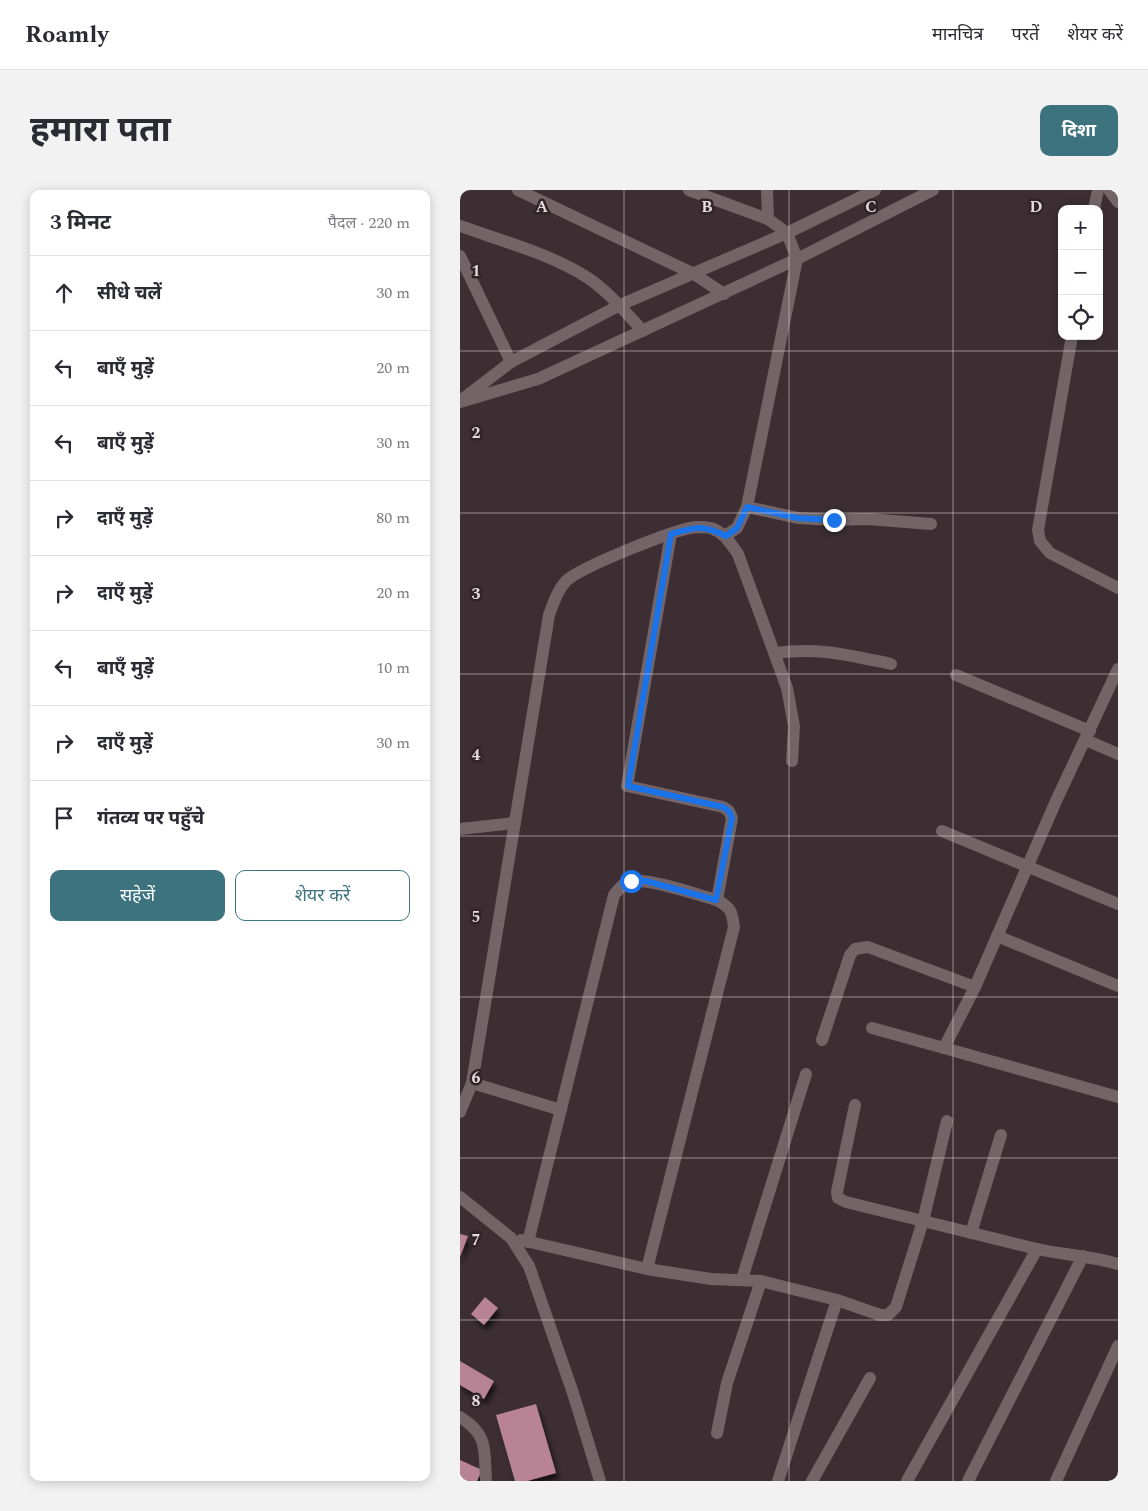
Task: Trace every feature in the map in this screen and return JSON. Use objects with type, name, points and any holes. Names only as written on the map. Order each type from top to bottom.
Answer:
[{"type":"street","points":[[518,190],[694,274],[724,294]]},
{"type":"street","points":[[690,190],[768,219],[787,233],[797,259],[747,507],[737,528],[726,536]]},
{"type":"street","points":[[767,190],[768,219]]},
{"type":"street","points":[[460,402],[511,362],[620,305],[787,233],[875,190]]},
{"type":"street","points":[[460,402],[538,379],[724,294],[933,190]]},
{"type":"street","points":[[1095,205],[1098,190]]},
{"type":"street","points":[[1109,190],[1118,202]]},
{"type":"street","points":[[460,226],[552,260],[590,279],[620,305],[643,331]]},
{"type":"street","points":[[460,256],[511,362]]},
{"type":"street","points":[[1071,340],[1038,530],[1040,542],[1050,553],[1118,588]]},
{"type":"street","points":[[747,507],[798,518],[884,520],[931,524]]},
{"type":"street","points":[[460,1112],[472,1083],[549,615],[558,591],[567,580],[585,569],[671,534],[695,528],[710,528],[726,536],[738,554],[787,688],[794,726],[792,761]]},
{"type":"street","points":[[671,534],[628,786],[723,807],[729,811],[732,818],[716,900]]},
{"type":"street","points":[[775,653],[798,650],[828,652],[891,664]]},
{"type":"street","points":[[944,1048],[975,987],[1118,668]]},
{"type":"street","points":[[956,675],[1088,735],[1118,754]]},
{"type":"street","points":[[460,829],[515,823]]},
{"type":"street","points":[[942,831],[1118,904]]},
{"type":"street","points":[[528,1242],[614,895],[620,887],[631,881],[646,881],[716,900],[727,905],[732,912],[734,927],[647,1268]]},
{"type":"street","points":[[997,936],[1118,986]]},
{"type":"street","points":[[822,1040],[850,955],[855,949],[868,947],[975,987]]},
{"type":"street","points":[[872,1028],[1118,1097]]},
{"type":"street","points":[[742,1279],[806,1074]]},
{"type":"street","points":[[472,1083],[561,1110]]},
{"type":"street","points":[[854,1105],[837,1192],[838,1198],[846,1202],[971,1233],[1062,1254],[1083,1256],[1118,1264]]},
{"type":"street","points":[[511,1238],[647,1268],[711,1279],[761,1280],[836,1300],[880,1315],[888,1315],[896,1307],[923,1221],[947,1122]]},
{"type":"street","points":[[971,1233],[1000,1135]]},
{"type":"street","points":[[460,1197],[511,1238],[529,1266],[544,1305],[600,1481]]},
{"type":"street","points":[[907,1481],[1037,1248]]},
{"type":"street","points":[[968,1481],[1083,1256]]},
{"type":"street","points":[[717,1433],[728,1383],[761,1280]]},
{"type":"street","points":[[778,1481],[836,1300]]},
{"type":"street","points":[[1056,1481],[1118,1346]]},
{"type":"street","points":[[812,1481],[870,1378]]},
{"type":"street","points":[[460,1417],[473,1425],[480,1433],[484,1447],[486,1481]]},
{"type":"building","points":[[460,1234],[468,1236],[460,1257]]},
{"type":"building","points":[[485,1297],[498,1308],[484,1325],[471,1314]]},
{"type":"building","points":[[460,1361],[494,1381],[484,1399],[460,1385]]},
{"type":"building","points":[[536,1404],[556,1473],[527,1481],[515,1481],[496,1415]]},
{"type":"building","points":[[460,1460],[482,1470],[477,1481],[464,1481],[460,1479]]},
{"type":"route","points":[[631,881],[646,881],[716,900],[732,818],[729,811],[723,807],[628,786],[671,534],[695,528],[710,528],[726,536],[737,528],[747,507],[798,518],[834,520]]}]
